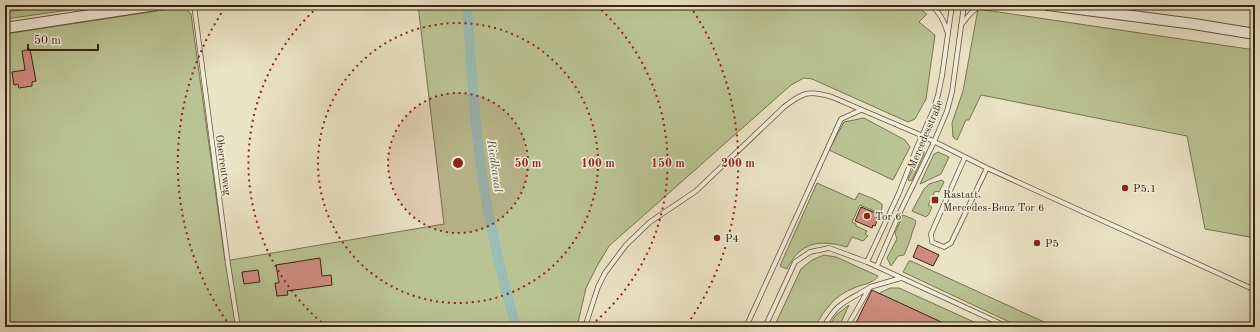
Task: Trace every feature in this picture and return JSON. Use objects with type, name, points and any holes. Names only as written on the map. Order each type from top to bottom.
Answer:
[{"type":"street","points":[[5,28],[156,5]]},
{"type":"street","points":[[1048,5],[1194,24],[1255,34]]},
{"type":"lane","name":"Oberreutweg","points":[[194,5],[227,257],[238,327]]},
{"type":"lane","points":[[931,5],[937,10],[942,18],[948,33]]},
{"type":"lane","name":"Mercedesstraße","points":[[867,262],[923,136],[938,95],[952,5]]},
{"type":"lane","name":"Mercedesstraße","points":[[876,266],[947,111],[952,92],[964,5]]},
{"type":"lane","points":[[961,25],[980,5]]},
{"type":"lane","points":[[586,327],[598,287],[605,273],[626,245],[650,222],[696,191],[784,107],[798,96],[808,92],[819,93],[923,136],[987,168],[1255,290]]},
{"type":"lane","points":[[746,327],[841,118],[861,110]]},
{"type":"lane","points":[[965,157],[932,234],[932,242],[944,247],[951,243],[987,168]]},
{"type":"lane","points":[[765,327],[795,262],[810,252],[829,248],[867,262],[1008,327]]},
{"type":"lane","points":[[824,327],[830,314],[842,303],[870,287],[902,278]]},
{"type":"lane","points":[[847,327],[870,287]]},
{"type":"green space","points":[[57,5],[105,5],[5,19],[5,12]]},
{"type":"green space","points":[[418,5],[914,5],[927,14],[919,22],[935,35],[926,99],[915,119],[908,122],[812,79],[804,78],[791,85],[609,246],[586,288],[577,327],[5,327],[5,34],[183,7],[191,14],[225,261],[444,224]]},
{"type":"green space","points":[[978,9],[1255,50],[1255,238],[1205,229],[1187,136],[981,95],[969,120],[966,120],[957,140],[953,137],[952,123],[963,91]]},
{"type":"green space","points":[[864,118],[905,140],[910,147],[893,180],[829,150],[844,122]]},
{"type":"green space","points":[[922,150],[924,151],[924,154],[912,180],[909,181],[908,179]]},
{"type":"green space","points":[[938,152],[949,157],[941,174],[920,184],[934,154]]},
{"type":"green space","points":[[942,180],[944,182],[939,192],[935,191],[928,205],[932,207],[929,214],[926,217],[912,211],[924,189],[929,184]]},
{"type":"green space","points":[[817,183],[855,200],[859,193],[882,204],[882,209],[879,213],[860,205],[852,222],[856,224],[856,226],[867,231],[865,234],[868,236],[863,241],[852,237],[847,247],[828,243],[812,245],[798,253],[787,269],[780,266]]},
{"type":"green space","points":[[903,215],[913,219],[916,223],[904,255],[898,256],[891,266],[887,258],[897,239],[895,233]]},
{"type":"green space","points":[[824,255],[836,257],[878,276],[873,281],[847,291],[836,299],[826,309],[815,327],[774,327],[801,269],[812,260]]},
{"type":"green space","points":[[909,261],[1055,327],[1020,327],[903,272]]},
{"type":"green space","points":[[890,288],[899,288],[985,327],[951,327],[878,294]]},
{"type":"green space","points":[[849,305],[839,327],[828,327],[836,315]]},
{"type":"building","points":[[30,49],[36,81],[32,82],[32,86],[19,88],[18,84],[14,85],[12,72],[25,70],[22,51]]},
{"type":"building","name":"Tor 6","points":[[861,207],[878,214],[875,226],[873,225],[872,228],[855,221]]},
{"type":"building","points":[[918,245],[939,255],[933,266],[913,257]]},
{"type":"building","points":[[320,258],[322,276],[331,275],[332,285],[287,291],[288,295],[277,296],[275,283],[279,283],[276,265]]},
{"type":"building","points":[[258,270],[260,282],[244,284],[242,272]]},
{"type":"building","points":[[872,290],[952,327],[854,327]]},
{"type":"waterway","name":"Riedkanal","points":[[467,5],[482,175],[491,226],[516,327]]},
{"type":"place","name":"P5.1","points":[[1125,188]]},
{"type":"place","name":"Rastatt, Mercedes-Benz Tor 6","points":[[935,200]]},
{"type":"place","name":"Tor 6","points":[[867,216]]},
{"type":"place","name":"P4","points":[[717,238]]},
{"type":"place","name":"P5","points":[[1037,243]]}]
